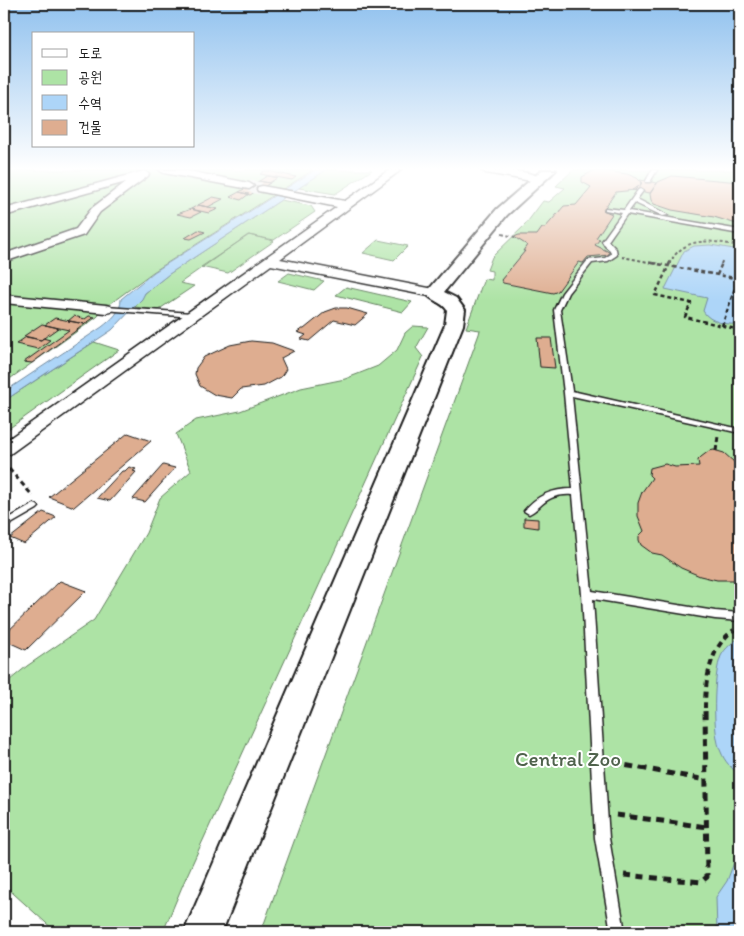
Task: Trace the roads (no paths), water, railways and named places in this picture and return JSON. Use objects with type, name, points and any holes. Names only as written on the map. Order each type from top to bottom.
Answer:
[{"type":"street","points":[[4,258],[80,232],[93,214]]},
{"type":"street","points":[[4,450],[335,214]]},
{"type":"street","points":[[434,293],[484,231],[502,214]]},
{"type":"street","points":[[203,932],[454,324],[456,310],[450,302],[434,293],[268,261]]},
{"type":"street","points":[[4,299],[55,306],[106,309]]},
{"type":"lane","points":[[618,932],[602,838],[587,594],[568,393],[557,310],[564,293],[590,261],[606,260],[614,255],[613,249],[605,241],[623,214]]},
{"type":"lane","points":[[634,214],[740,232]]},
{"type":"lane","points":[[662,214],[681,222]]},
{"type":"lane","points":[[106,309],[192,314]]},
{"type":"lane","points":[[568,393],[740,430]]},
{"type":"lane","points":[[528,510],[539,500],[556,491],[578,492]]},
{"type":"lane","points":[[4,525],[34,507]]},
{"type":"lane","points":[[587,594],[715,615],[739,622]]},
{"type":"water","points":[[246,214],[260,214],[169,274],[145,293],[142,299],[112,330],[4,401],[4,392],[109,321],[118,311],[121,299],[154,272]]},
{"type":"water","points":[[710,245],[740,250],[740,324],[715,321],[706,315],[703,311],[707,298],[665,289],[684,251],[694,246]]},
{"type":"water","points":[[740,637],[740,775],[724,759],[718,744],[715,719],[715,690],[721,656]]},
{"type":"water","points":[[740,847],[740,932],[717,932],[716,897],[727,881]]},
{"type":"park label","name":"Central Zoo","points":[[568,759]]}]
